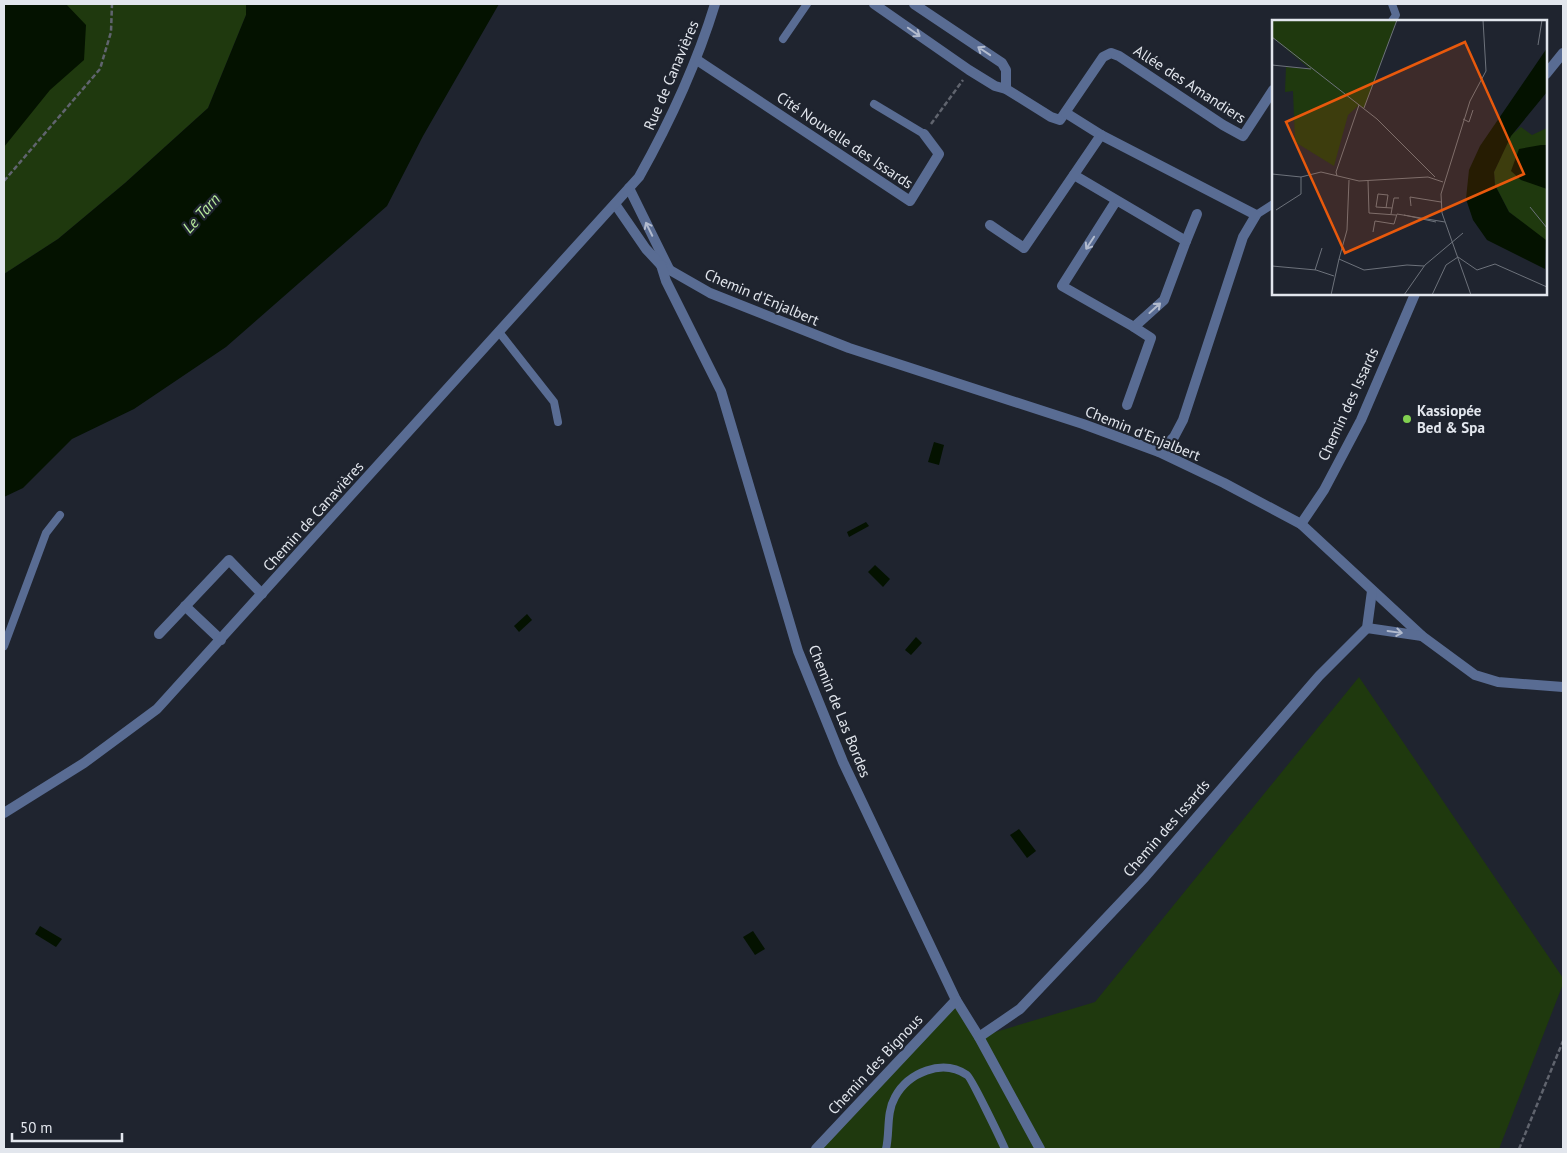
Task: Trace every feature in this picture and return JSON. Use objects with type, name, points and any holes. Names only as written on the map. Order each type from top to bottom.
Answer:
[{"type":"street","name":"Rue de Canavières","points":[[615,204],[639,177],[671,121],[697,60],[715,4]]},
{"type":"street","points":[[874,4],[969,70],[995,86],[1006,88],[1051,117],[1060,120],[1066,113],[1101,135],[1256,215],[1243,237],[1184,420],[1174,437],[1159,452]]},
{"type":"street","points":[[914,4],[1002,63],[1006,70],[1006,88]]},
{"type":"street","points":[[1547,73],[1563,53]]},
{"type":"street","name":"Allée des Amandiers","points":[[1066,113],[1104,57],[1110,54],[1120,56],[1223,125],[1243,136],[1272,92]]},
{"type":"street","name":"Cité Nouvelle des Issards","points":[[697,60],[910,201],[939,154],[924,134]]},
{"type":"street","points":[[990,225],[1024,248],[1101,135]]},
{"type":"street","points":[[1074,175],[1116,202],[1186,241]]},
{"type":"street","points":[[629,188],[665,267]]},
{"type":"street","points":[[1116,202],[1062,286],[1151,338],[1127,405]]},
{"type":"street","name":"Chemin d'Enjalbert","points":[[615,204],[646,249],[665,267],[710,293],[849,348],[1083,424],[1159,452],[1224,483],[1301,524],[1422,636],[1475,675],[1498,682],[1563,687]]},
{"type":"street","name":"Chemin de Canavières","points":[[4,813],[84,763],[157,709],[615,204]]},
{"type":"street","points":[[1134,327],[1164,300],[1198,214]]},
{"type":"street","name":"Chemin de Las Bordes","points":[[665,267],[666,281],[721,391],[798,651],[843,762],[956,1000],[979,1037],[1040,1149]]},
{"type":"street","name":"Chemin des Issards","points":[[1301,524],[1324,490],[1361,420],[1415,295]]},
{"type":"street","points":[[159,634],[228,560],[262,594]]},
{"type":"street","points":[[1372,590],[1367,628],[1422,636]]},
{"type":"street","points":[[185,606],[221,640]]},
{"type":"street","name":"Chemin des Issards","points":[[979,1037],[1020,1009],[1145,877],[1301,697],[1367,628]]},
{"type":"street","name":"Chemin des Bignous","points":[[816,1149],[956,1000]]},
{"type":"lane","points":[[783,39],[807,4]]},
{"type":"lane","points":[[1392,4],[1396,14],[1393,20]]},
{"type":"lane","points":[[874,104],[924,134]]},
{"type":"lane","points":[[1256,215],[1272,205]]},
{"type":"lane","points":[[499,332],[554,402],[558,422]]},
{"type":"lane","points":[[4,646],[46,533],[60,515]]},
{"type":"lane","points":[[886,1149],[888,1125],[895,1097],[911,1079],[924,1071],[936,1068],[949,1068],[967,1075],[975,1084],[982,1105],[1005,1149]]},
{"type":"path","points":[[4,181],[100,69],[110,32],[112,4]]},
{"type":"path","points":[[924,134],[969,70]]},
{"type":"path","points":[[1519,1149],[1563,1041]]},
{"type":"green space","points":[[4,4],[246,4],[246,15],[208,108],[125,183],[58,239],[4,274]]},
{"type":"green space","points":[[1359,677],[1563,978],[1563,984],[1499,1149],[816,1149],[956,1000],[979,1037],[1095,1002]]},
{"type":"water","points":[[4,4],[66,4],[86,25],[84,60],[50,90],[4,147]]},
{"type":"water","name":"Le Tarn","points":[[246,4],[499,4],[423,136],[387,206],[226,347],[134,409],[72,439],[23,488],[4,497],[4,274],[58,239],[125,183],[208,108],[246,15]]},
{"type":"water","points":[[934,442],[944,445],[939,465],[928,462]]},
{"type":"water","points":[[866,522],[869,526],[849,537],[847,532]]},
{"type":"water","points":[[875,565],[890,579],[883,587],[868,572]]},
{"type":"water","points":[[527,614],[532,620],[519,632],[514,626]]},
{"type":"water","points":[[916,637],[922,643],[911,655],[905,650]]},
{"type":"water","points":[[1019,829],[1036,851],[1027,858],[1010,835]]},
{"type":"water","points":[[40,926],[62,939],[56,947],[35,934]]},
{"type":"water","points":[[753,931],[765,949],[755,955],[743,937]]},
{"type":"place","name":"Kassiopée Bed & Spa","points":[[1407,419]]}]
